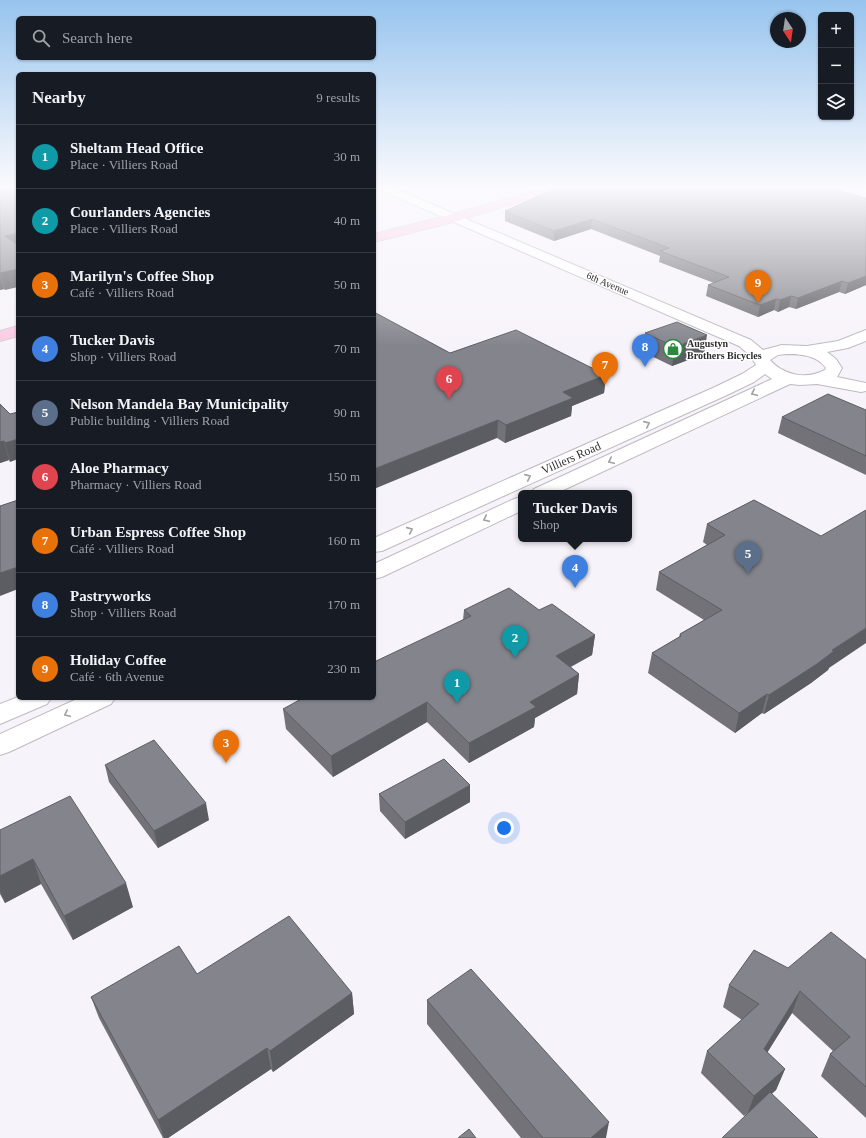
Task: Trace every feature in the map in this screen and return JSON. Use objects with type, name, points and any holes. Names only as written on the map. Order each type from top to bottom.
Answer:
[{"type":"main road","points":[[0,336],[16,332]]},
{"type":"street","name":"6th Avenue","points":[[505,240],[745,343],[777,350],[806,351],[816,353],[827,370],[864,388]]},
{"type":"street","points":[[806,351],[842,345],[866,335]]},
{"type":"street","name":"6th Avenue","points":[[745,343],[764,362],[769,370],[790,378],[800,380],[827,370]]},
{"type":"street","points":[[827,370],[842,345]]},
{"type":"street","points":[[764,362],[770,352],[777,350]]},
{"type":"street","name":"Villiers Road","points":[[376,545],[721,391],[748,378],[764,362]]},
{"type":"street","name":"Villiers Road","points":[[548,490],[768,386],[790,378]]},
{"type":"street","points":[[376,571],[518,504]]},
{"type":"street","points":[[0,715],[34,700]]},
{"type":"street","points":[[0,745],[98,700]]},
{"type":"building","points":[[0,240],[11,240],[16,244],[16,269],[0,273]]},
{"type":"building","points":[[648,240],[866,240],[866,276],[848,283],[842,281],[798,298],[791,296],[780,300],[776,299],[760,305],[708,285],[729,277],[660,251],[669,248]]},
{"type":"building","points":[[376,313],[450,353],[516,330],[606,375],[563,392],[573,398],[506,425],[498,420],[376,468]]},
{"type":"building","points":[[677,322],[707,335],[675,347],[645,333]]},
{"type":"building","points":[[828,394],[866,410],[866,456],[782,417]]},
{"type":"building","points":[[0,404],[10,414],[16,412],[16,440],[5,443],[4,441],[0,442]]},
{"type":"building","points":[[754,500],[821,536],[866,510],[866,628],[832,650],[834,651],[817,664],[739,713],[652,653],[681,636],[680,634],[722,610],[659,572],[725,535],[707,524]]},
{"type":"building","points":[[16,501],[16,568],[0,573],[0,506]]},
{"type":"building","points":[[509,588],[539,610],[552,604],[595,635],[556,656],[579,674],[530,702],[536,707],[469,743],[427,702],[331,756],[283,709],[299,700],[376,700],[376,661],[471,616],[464,610]]},
{"type":"building","points":[[154,740],[206,803],[154,831],[105,765]]},
{"type":"building","points":[[444,759],[470,785],[405,822],[379,794]]},
{"type":"building","points":[[70,796],[126,883],[64,916],[33,859],[0,876],[0,830]]},
{"type":"building","points":[[289,916],[352,993],[270,1051],[267,1048],[158,1120],[91,997],[179,946],[197,974]]},
{"type":"building","points":[[831,932],[866,960],[866,1087],[830,1054],[850,1037],[800,991],[764,1049],[785,1069],[754,1096],[707,1051],[759,1004],[729,985],[754,950],[788,968]]},
{"type":"building","points":[[471,969],[609,1122],[591,1138],[543,1138],[427,1000]]},
{"type":"building","points":[[770,1092],[818,1138],[722,1138]]},
{"type":"building","points":[[469,1129],[476,1138],[458,1138]]},
{"type":"place","name":"Holiday Coffee","points":[[758,303]]},
{"type":"place","name":"Augustyn Brothers Bicycles","points":[[673,349]]},
{"type":"place","name":"Pastryworks","points":[[645,367]]},
{"type":"place","name":"Urban Espress Coffee Shop","points":[[605,385]]},
{"type":"place","name":"Aloe Pharmacy","points":[[449,399]]},
{"type":"place","name":"Nelson Mandela Bay Municipality","points":[[748,574]]},
{"type":"place","name":"Tucker Davis","points":[[575,588]]},
{"type":"place","name":"Courlanders Agencies","points":[[515,658]]},
{"type":"place","name":"Sheltam Head Office","points":[[457,703]]},
{"type":"place","name":"Marilyn's Coffee Shop","points":[[226,763]]}]
